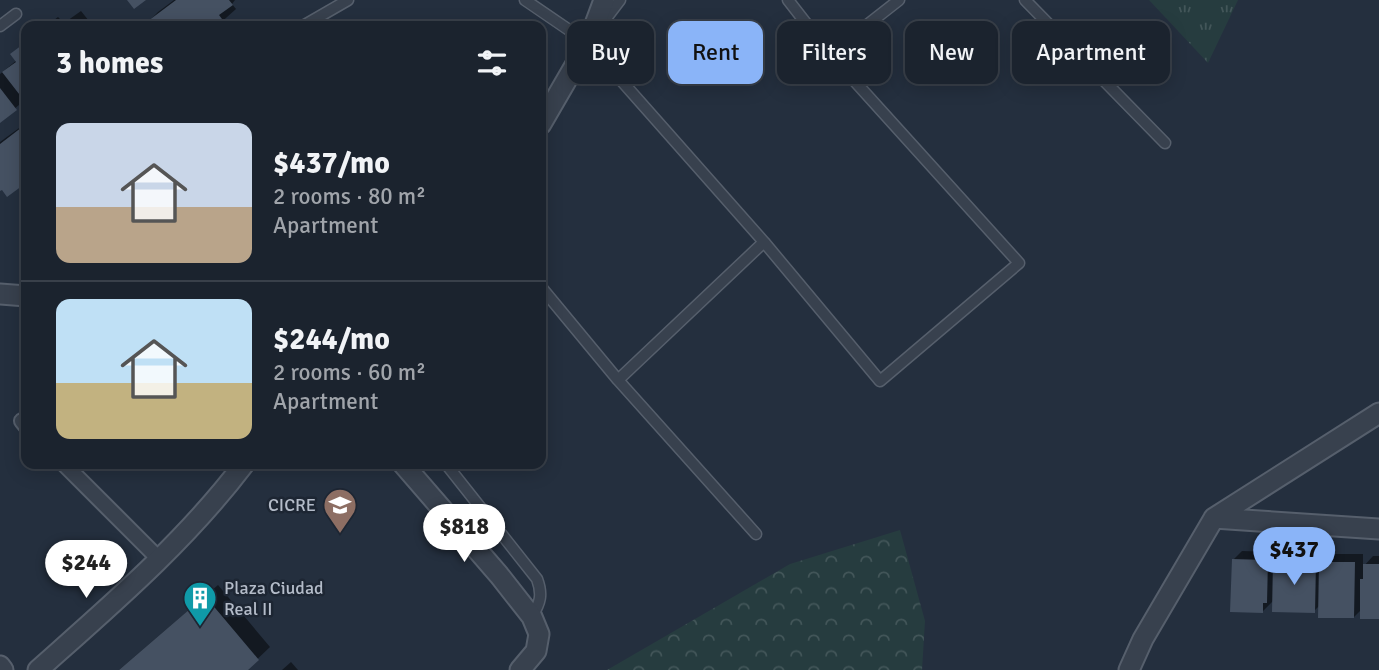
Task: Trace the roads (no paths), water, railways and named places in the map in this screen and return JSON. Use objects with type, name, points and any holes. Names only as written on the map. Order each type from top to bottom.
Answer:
[{"type":"street","points":[[596,21],[604,0]]},
{"type":"street","points":[[546,115],[567,79]]},
{"type":"street","points":[[0,294],[21,296]]},
{"type":"street","points":[[1129,670],[1143,639],[1214,518],[1379,413]]},
{"type":"street","points":[[69,469],[160,560]]},
{"type":"street","points":[[38,670],[160,560],[240,469]]},
{"type":"street","points":[[407,469],[532,617],[539,634],[536,651],[520,670]]},
{"type":"street","points":[[1214,518],[1379,529]]},
{"type":"street","points":[[0,666],[3,670]]},
{"type":"lane","points":[[312,21],[348,0]]},
{"type":"lane","points":[[525,0],[567,29]]},
{"type":"lane","points":[[604,21],[620,0]]},
{"type":"lane","points":[[788,0],[804,21]]},
{"type":"lane","points":[[872,21],[899,0]]},
{"type":"lane","points":[[1026,0],[1165,143]]},
{"type":"lane","points":[[0,26],[16,14]]},
{"type":"lane","points":[[624,84],[764,242],[880,381],[1019,263],[857,84]]},
{"type":"lane","points":[[618,380],[764,242]]},
{"type":"lane","points":[[546,293],[618,380],[756,534]]},
{"type":"lane","points":[[450,469],[537,579],[541,601],[532,617]]},
{"type":"place","name":"CICRE","points":[[340,535]]},
{"type":"place","name":"Plaza Ciudad Real II","points":[[200,628]]}]
